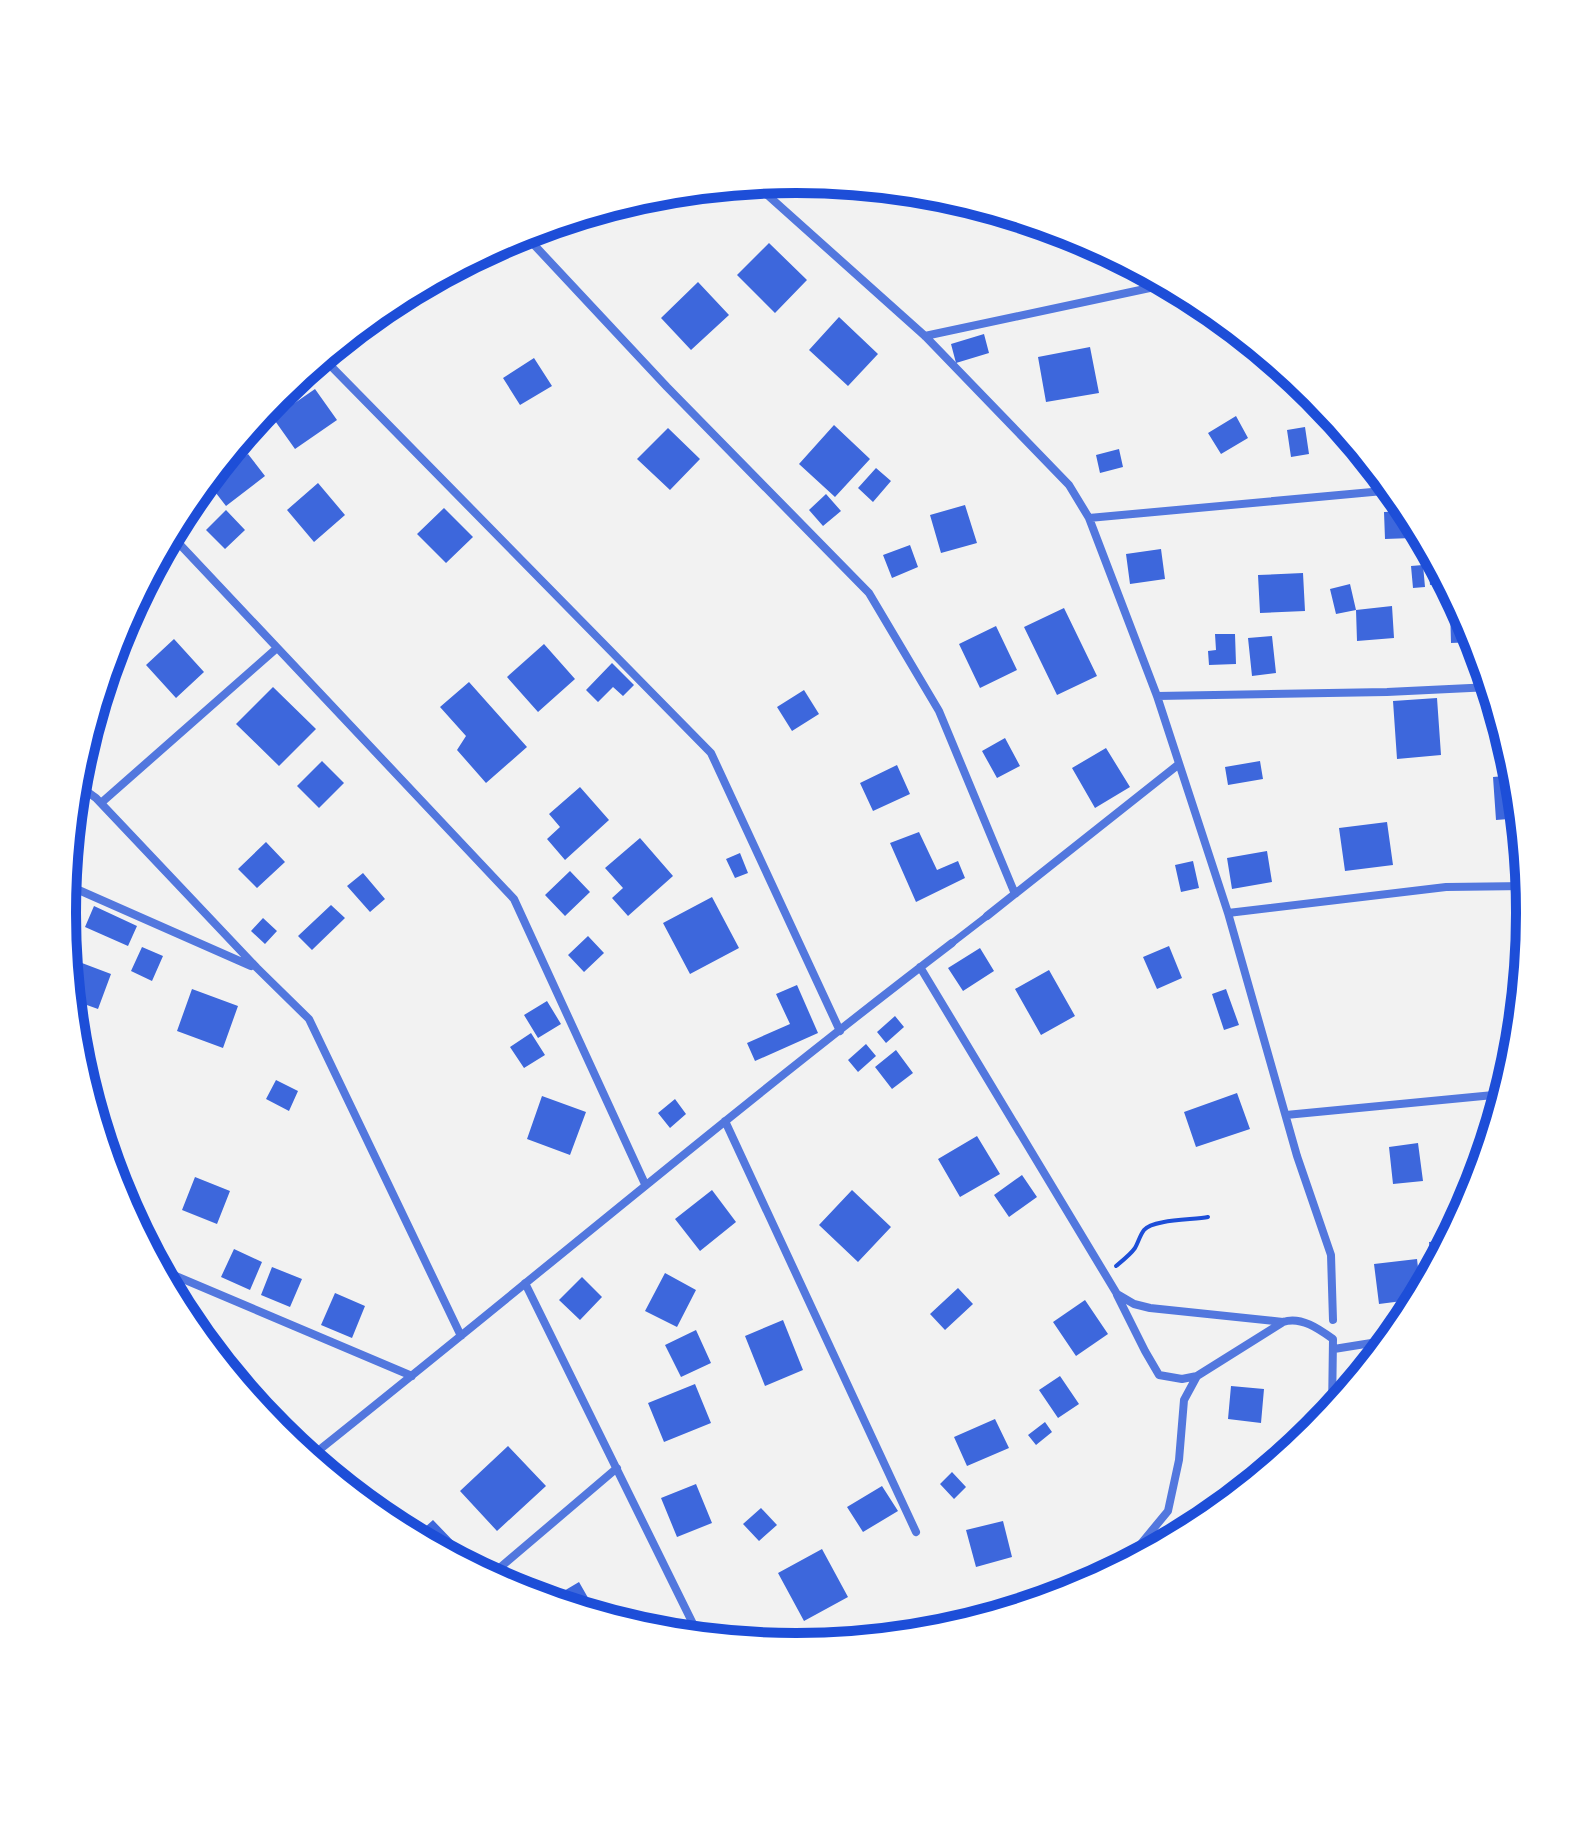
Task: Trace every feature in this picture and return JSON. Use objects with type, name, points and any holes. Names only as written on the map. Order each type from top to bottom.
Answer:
[{"type":"street","points":[[767,194],[925,336],[1069,485],[1089,518],[1157,696],[1228,913],[1297,1156],[1331,1255],[1333,1320]]},
{"type":"street","points":[[533,243],[667,387],[869,593],[939,711],[1015,894]]},
{"type":"street","points":[[925,336],[1153,287]]},
{"type":"street","points":[[330,365],[711,753],[840,1031]]},
{"type":"street","points":[[1089,518],[1379,491]]},
{"type":"street","points":[[178,543],[514,899],[645,1184]]},
{"type":"street","points":[[101,803],[277,648]]},
{"type":"street","points":[[1157,696],[1480,688]]},
{"type":"street","points":[[318,1451],[645,1184],[1179,764]]},
{"type":"street","points":[[87,792],[101,803],[309,1019],[461,1336]]},
{"type":"street","points":[[1228,913],[1446,887],[1515,886]]},
{"type":"street","points":[[77,889],[257,968]]},
{"type":"street","points":[[920,967],[1105,1272],[1159,1375],[1182,1379],[1197,1376],[1291,1320],[1314,1326],[1333,1339],[1333,1393]]},
{"type":"street","points":[[1286,1115],[1492,1095]]},
{"type":"street","points":[[725,1121],[916,1532]]},
{"type":"street","points":[[173,1275],[412,1376]]},
{"type":"street","points":[[525,1283],[694,1626]]},
{"type":"street","points":[[1117,1294],[1134,1304],[1150,1308],[1283,1322]]},
{"type":"street","points":[[1334,1349],[1373,1343]]},
{"type":"street","points":[[1139,1546],[1168,1511],[1179,1460],[1184,1400],[1197,1376]]},
{"type":"street","points":[[499,1568],[617,1468]]},
{"type":"path","points":[[1105,1272],[1118,1265],[1133,1250],[1144,1229],[1149,1226],[1208,1217]]},
{"type":"building","points":[[769,243],[807,280],[775,313],[737,275]]},
{"type":"building","points":[[698,282],[729,315],[691,350],[661,318]]},
{"type":"building","points":[[839,317],[878,354],[848,386],[809,350]]},
{"type":"building","points":[[984,334],[989,353],[956,363],[951,344]]},
{"type":"building","points":[[1090,347],[1099,393],[1046,402],[1038,357]]},
{"type":"building","points":[[534,358],[552,386],[520,405],[503,378]]},
{"type":"building","points":[[315,389],[337,420],[295,449],[273,418]]},
{"type":"building","points":[[1236,416],[1248,438],[1221,454],[1208,433]]},
{"type":"building","points":[[834,425],[870,459],[835,497],[799,464]]},
{"type":"building","points":[[1305,427],[1309,454],[1291,457],[1287,430]]},
{"type":"building","points":[[668,428],[700,459],[670,490],[637,459]]},
{"type":"building","points":[[1119,449],[1123,467],[1100,473],[1096,455]]},
{"type":"building","points":[[248,454],[265,476],[226,506],[214,490],[232,466]]},
{"type":"building","points":[[876,468],[891,481],[873,502],[858,488]]},
{"type":"building","points":[[318,483],[345,515],[314,542],[287,510]]},
{"type":"building","points":[[826,494],[841,511],[823,526],[809,510]]},
{"type":"building","points":[[965,505],[977,543],[941,553],[930,515]]},
{"type":"building","points":[[444,508],[473,537],[446,563],[417,534]]},
{"type":"building","points":[[226,510],[245,530],[225,549],[206,530]]},
{"type":"building","points":[[1384,512],[1394,512],[1411,538],[1385,539]]},
{"type":"building","points":[[910,545],[918,567],[892,578],[883,555]]},
{"type":"building","points":[[1161,549],[1165,579],[1130,584],[1126,554]]},
{"type":"building","points":[[1423,565],[1425,587],[1413,588],[1411,566]]},
{"type":"building","points":[[1429,571],[1436,584],[1430,585]]},
{"type":"building","points":[[1303,573],[1305,611],[1260,613],[1258,575]]},
{"type":"building","points":[[1350,584],[1356,610],[1336,614],[1330,589]]},
{"type":"building","points":[[1392,606],[1394,638],[1357,641],[1356,610]]},
{"type":"building","points":[[1064,608],[1097,676],[1057,695],[1024,627]]},
{"type":"building","points":[[1450,613],[1463,642],[1451,643]]},
{"type":"building","points":[[996,626],[1017,670],[980,688],[959,644]]},
{"type":"building","points":[[1215,634],[1235,634],[1236,664],[1209,665],[1208,651],[1216,650]]},
{"type":"building","points":[[1272,636],[1276,673],[1252,676],[1248,638]]},
{"type":"building","points":[[174,639],[204,672],[176,698],[146,665]]},
{"type":"building","points":[[544,644],[575,679],[538,712],[507,677]]},
{"type":"building","points":[[612,663],[634,685],[623,696],[613,687],[598,702],[586,690]]},
{"type":"building","points":[[469,682],[527,747],[486,783],[457,750],[466,736],[440,707]]},
{"type":"building","points":[[273,687],[316,729],[279,766],[236,724]]},
{"type":"building","points":[[804,690],[819,714],[792,731],[777,707]]},
{"type":"building","points":[[1437,698],[1441,755],[1397,759],[1393,701]]},
{"type":"building","points":[[1005,738],[1020,766],[997,778],[982,751]]},
{"type":"building","points":[[1106,748],[1130,787],[1095,808],[1072,768]]},
{"type":"building","points":[[322,761],[344,783],[319,808],[297,786]]},
{"type":"building","points":[[1260,761],[1263,779],[1228,785],[1225,767]]},
{"type":"building","points":[[897,765],[910,794],[873,811],[860,783]]},
{"type":"building","points":[[1503,776],[1510,819],[1496,820],[1493,777]]},
{"type":"building","points":[[580,787],[609,820],[565,860],[547,839],[560,827],[549,814]]},
{"type":"building","points":[[1387,822],[1393,865],[1345,871],[1339,828]]},
{"type":"building","points":[[919,832],[937,870],[958,861],[965,878],[916,902],[890,843]]},
{"type":"building","points":[[640,838],[673,876],[628,916],[612,898],[623,888],[605,868]]},
{"type":"building","points":[[266,842],[285,862],[257,888],[238,869]]},
{"type":"building","points":[[1267,851],[1272,882],[1232,889],[1227,858]]},
{"type":"building","points":[[740,853],[748,873],[735,878],[726,859]]},
{"type":"building","points":[[1193,861],[1199,888],[1181,892],[1175,865]]},
{"type":"building","points":[[570,871],[590,892],[565,916],[545,895]]},
{"type":"building","points":[[363,873],[385,899],[370,912],[347,886]]},
{"type":"building","points":[[712,897],[739,948],[690,974],[663,923]]},
{"type":"building","points":[[331,905],[345,918],[312,950],[298,936]]},
{"type":"building","points":[[94,906],[137,926],[128,946],[85,927]]},
{"type":"building","points":[[263,918],[277,931],[265,944],[251,931]]},
{"type":"building","points":[[588,936],[604,953],[584,972],[568,955]]},
{"type":"building","points":[[1169,946],[1182,978],[1157,989],[1143,957]]},
{"type":"building","points":[[142,947],[163,956],[152,981],[131,971]]},
{"type":"building","points":[[980,948],[994,971],[963,991],[948,968]]},
{"type":"building","points":[[78,962],[111,974],[98,1009],[82,1003]]},
{"type":"building","points":[[1049,970],[1075,1016],[1041,1035],[1015,989]]},
{"type":"building","points":[[797,985],[818,1033],[755,1061],[747,1043],[790,1024],[776,994]]},
{"type":"building","points":[[192,989],[238,1006],[223,1048],[177,1031]]},
{"type":"building","points":[[1226,989],[1239,1025],[1224,1030],[1212,994]]},
{"type":"building","points":[[547,1001],[561,1024],[538,1038],[524,1015]]},
{"type":"building","points":[[895,1016],[904,1027],[886,1043],[877,1032]]},
{"type":"building","points":[[531,1033],[545,1055],[524,1068],[510,1047]]},
{"type":"building","points":[[866,1044],[876,1056],[858,1072],[848,1060]]},
{"type":"building","points":[[896,1050],[913,1073],[892,1089],[875,1067]]},
{"type":"building","points":[[276,1080],[298,1091],[289,1111],[266,1099]]},
{"type":"building","points":[[1237,1093],[1250,1129],[1196,1147],[1184,1112]]},
{"type":"building","points":[[542,1096],[586,1112],[570,1155],[527,1139]]},
{"type":"building","points":[[675,1099],[686,1114],[670,1128],[658,1113]]},
{"type":"building","points":[[977,1136],[1000,1174],[960,1197],[938,1159]]},
{"type":"building","points":[[1418,1143],[1423,1181],[1393,1184],[1389,1147]]},
{"type":"building","points":[[1022,1175],[1037,1197],[1009,1217],[994,1195]]},
{"type":"building","points":[[195,1177],[230,1191],[217,1224],[182,1210]]},
{"type":"building","points":[[712,1190],[736,1222],[700,1251],[675,1219]]},
{"type":"building","points":[[852,1190],[891,1227],[858,1262],[819,1225]]},
{"type":"building","points":[[1437,1241],[1430,1254],[1429,1242]]},
{"type":"building","points":[[234,1249],[262,1262],[250,1290],[221,1277]]},
{"type":"building","points":[[1417,1259],[1419,1275],[1403,1301],[1379,1304],[1374,1264]]},
{"type":"building","points":[[272,1267],[302,1279],[290,1307],[261,1295]]},
{"type":"building","points":[[665,1273],[696,1290],[677,1327],[645,1311]]},
{"type":"building","points":[[582,1277],[602,1297],[580,1320],[559,1300]]},
{"type":"building","points":[[958,1288],[973,1304],[945,1330],[930,1314]]},
{"type":"building","points":[[335,1293],[365,1306],[352,1338],[321,1325]]},
{"type":"building","points":[[1085,1300],[1108,1334],[1076,1356],[1053,1322]]},
{"type":"building","points":[[783,1320],[803,1370],[765,1386],[745,1336]]},
{"type":"building","points":[[696,1330],[711,1363],[681,1377],[665,1345]]},
{"type":"building","points":[[1060,1376],[1079,1404],[1058,1418],[1039,1390]]},
{"type":"building","points":[[695,1384],[711,1423],[664,1442],[648,1403]]},
{"type":"building","points":[[1231,1386],[1264,1389],[1261,1423],[1228,1419]]},
{"type":"building","points":[[995,1419],[1009,1448],[967,1466],[954,1437]]},
{"type":"building","points":[[1045,1422],[1052,1432],[1036,1445],[1028,1435]]},
{"type":"building","points":[[508,1446],[546,1486],[497,1531],[460,1491]]},
{"type":"building","points":[[952,1472],[966,1487],[954,1499],[940,1484]]},
{"type":"building","points":[[696,1484],[712,1523],[677,1537],[661,1498]]},
{"type":"building","points":[[882,1486],[898,1511],[863,1532],[847,1507]]},
{"type":"building","points":[[761,1508],[777,1525],[759,1541],[743,1524]]},
{"type":"building","points":[[433,1520],[458,1546],[456,1548],[423,1529]]},
{"type":"building","points":[[1003,1521],[1012,1557],[976,1567],[966,1530]]},
{"type":"building","points":[[822,1549],[848,1597],[804,1621],[778,1573]]},
{"type":"building","points":[[579,1582],[591,1602],[565,1595],[560,1593]]}]
